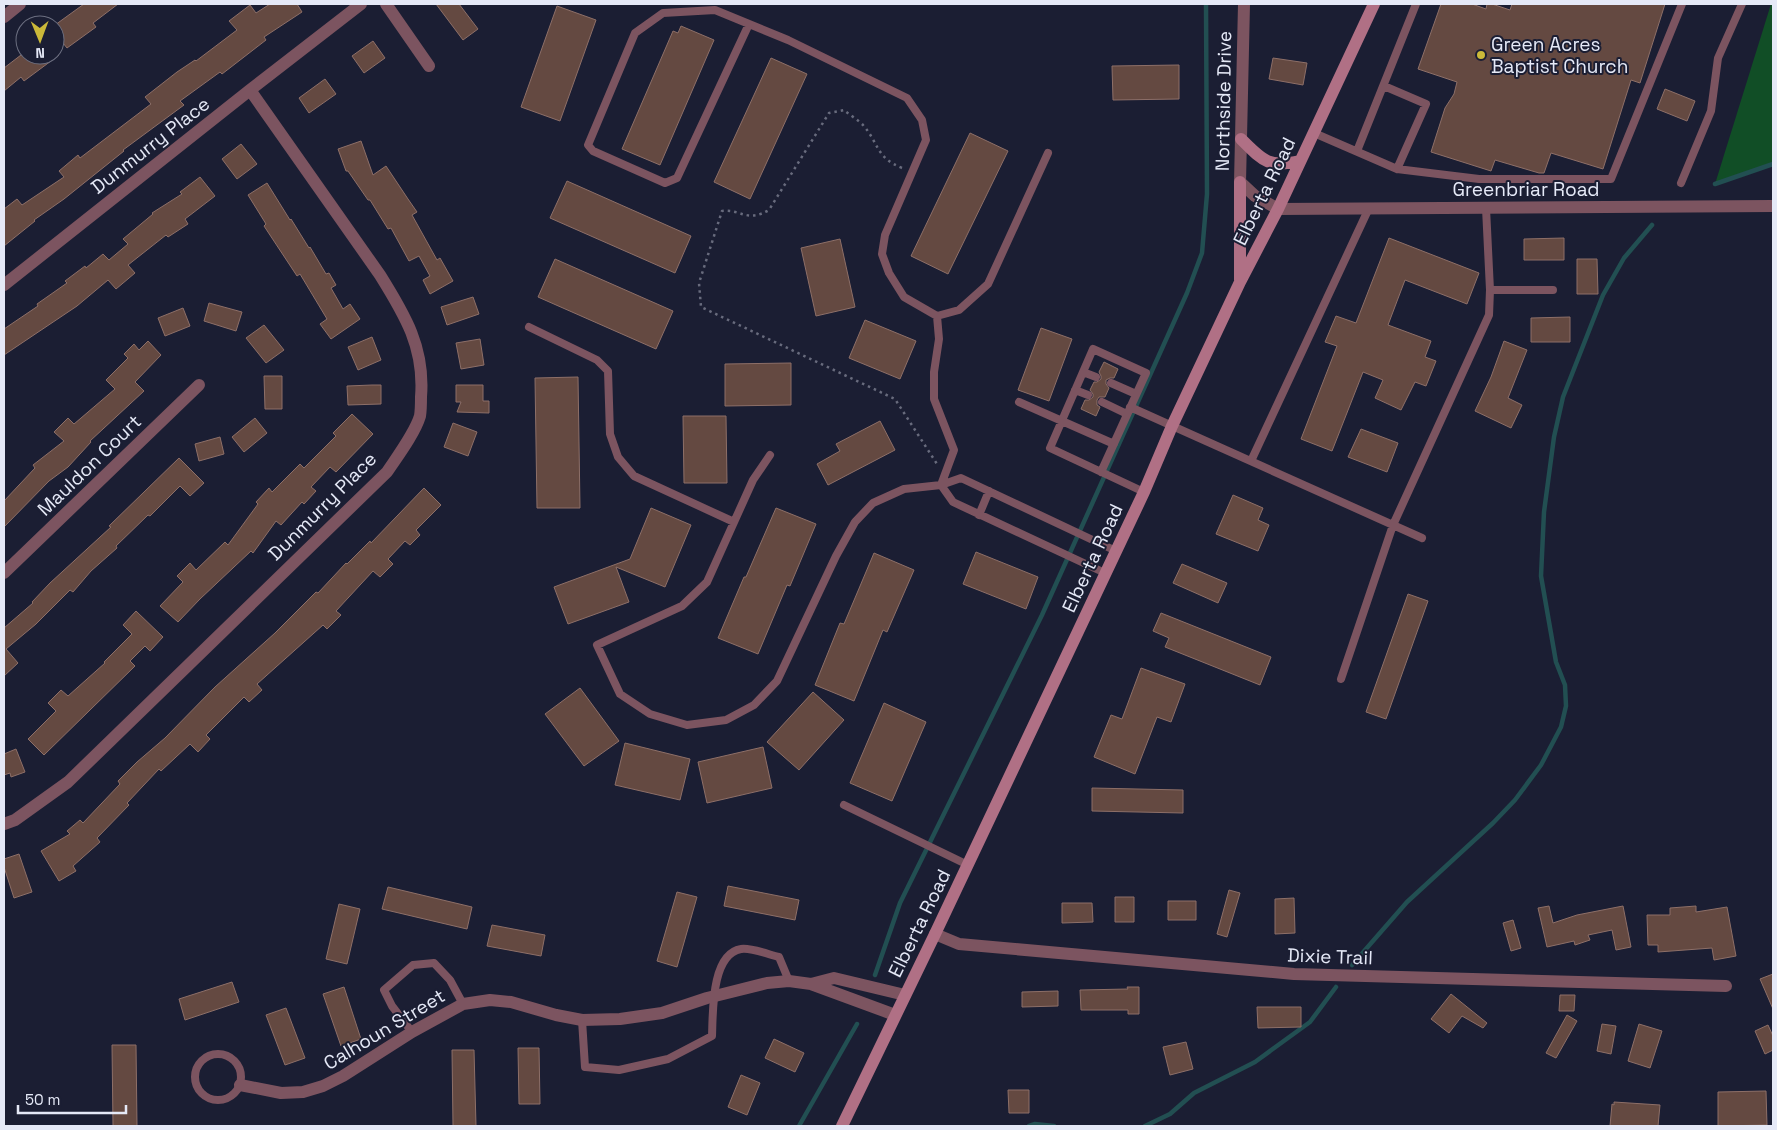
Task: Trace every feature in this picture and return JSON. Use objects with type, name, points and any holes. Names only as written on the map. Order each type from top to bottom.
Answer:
[{"type":"street","points":[[4,17],[20,4]]},
{"type":"street","name":"Dunmurry Place","points":[[4,285],[361,4]]},
{"type":"street","points":[[386,4],[428,66]]},
{"type":"street","name":"Northside Drive","points":[[1244,4],[1240,182],[1255,196],[1278,209]]},
{"type":"street","name":"Elberta Road","points":[[842,1126],[968,865],[1144,492],[1172,426],[1240,282],[1278,209],[1374,4]]},
{"type":"street","name":"Dunmurry Place","points":[[4,824],[15,820],[68,782],[386,472],[407,442],[420,416],[423,379],[416,343],[398,305],[380,275],[250,90]]},
{"type":"street","points":[[1241,138],[1258,157],[1270,163],[1284,165],[1300,161]]},
{"type":"street","points":[[1240,182],[1240,282]]},
{"type":"street","name":"Greenbriar Road","points":[[1278,209],[1773,206]]},
{"type":"street","name":"Mauldon Court","points":[[4,573],[199,385]]},
{"type":"street","name":"Dixie Trail","points":[[935,934],[960,944],[1294,974],[1726,986]]},
{"type":"street","name":"Calhoun Street","points":[[811,984],[834,978],[905,995]]},
{"type":"street","name":"Calhoun Street","points":[[240,1085],[281,1093],[303,1092],[323,1086],[343,1076],[412,1032],[463,1004],[490,1000],[511,1002],[556,1015],[582,1020],[620,1020],[662,1012],[767,983],[790,981],[811,984],[895,1015]]},
{"type":"lane","points":[[1357,151],[1416,4]]},
{"type":"lane","points":[[1314,133],[1398,169],[1478,179],[1610,179],[1682,4]]},
{"type":"lane","points":[[1681,183],[1712,111],[1718,58],[1742,4]]},
{"type":"lane","points":[[749,24],[677,178],[665,183],[593,151],[588,145],[635,33],[663,13],[715,10],[788,40],[907,98],[922,120],[926,140],[885,235],[882,254],[889,274],[904,297],[937,316],[959,310],[988,284],[1048,153]]},
{"type":"lane","points":[[1384,86],[1426,104],[1398,169]]},
{"type":"lane","points":[[1250,462],[1369,208]]},
{"type":"lane","points":[[1341,680],[1392,525],[1489,315],[1490,290],[1486,208]]},
{"type":"lane","points":[[1490,290],[1554,290]]},
{"type":"lane","points":[[937,316],[939,338],[934,372],[934,399],[954,450],[941,485]]},
{"type":"lane","points":[[529,327],[598,360],[608,371],[610,434],[618,457],[634,476],[734,522]]},
{"type":"lane","points":[[1101,472],[1146,373],[1093,349],[1050,448],[1101,472],[1144,492]]},
{"type":"lane","points":[[1083,372],[1096,377]]},
{"type":"lane","points":[[1112,383],[1136,394]]},
{"type":"lane","points":[[1075,390],[1088,395]]},
{"type":"lane","points":[[1019,402],[1114,444]]},
{"type":"lane","points":[[1102,402],[1172,426],[1422,538]]},
{"type":"lane","points":[[770,455],[753,480],[707,582],[682,606],[597,645],[620,694],[650,714],[686,725],[726,720],[754,705],[777,681],[836,556],[855,522],[873,503],[904,489],[941,485],[961,478],[1116,551]]},
{"type":"lane","points":[[941,485],[953,502],[1105,574]]},
{"type":"lane","points":[[979,515],[989,491]]},
{"type":"lane","points":[[844,805],[968,865]]},
{"type":"lane","points":[[582,1020],[585,1067],[619,1070],[668,1059],[712,1036],[713,997],[720,971],[731,953],[743,948],[779,957],[790,981]]},
{"type":"lane","points":[[412,1032],[392,1006],[384,990],[413,964],[434,963],[450,980],[463,1004]]},
{"type":"lane","points":[[212,1055],[226,1056],[238,1064],[241,1078],[240,1085],[229,1097],[222,1100],[214,1100],[201,1092],[197,1085],[195,1077],[197,1069],[200,1063],[212,1055]]},
{"type":"path","points":[[912,172],[890,163],[879,152],[863,126],[844,110],[829,114],[769,210],[759,216],[745,216],[731,210],[722,211],[699,283],[700,300],[701,307],[895,399],[944,476]]},
{"type":"green space","points":[[1771,4],[1773,4],[1773,163],[1715,184]]},
{"type":"building","points":[[84,4],[118,4],[93,23],[96,27],[67,48],[65,46],[65,18]]},
{"type":"building","points":[[270,4],[297,4],[302,12],[264,37],[266,40],[222,74],[220,72],[180,101],[184,105],[123,150],[4,246],[4,209],[17,199],[22,205],[64,177],[59,171],[78,155],[80,158],[151,104],[145,97],[237,30],[229,21],[250,5],[256,13]]},
{"type":"building","points":[[436,4],[459,4],[478,29],[463,40]]},
{"type":"building","points":[[1441,4],[1472,4],[1486,9],[1487,4],[1492,4],[1510,10],[1512,4],[1665,4],[1640,83],[1631,80],[1603,169],[1551,153],[1544,173],[1495,160],[1491,171],[1431,152],[1445,108],[1454,94],[1457,82],[1418,69]]},
{"type":"building","points":[[557,6],[596,20],[560,121],[521,107]]},
{"type":"building","points":[[681,26],[714,40],[660,165],[622,149],[673,31],[678,33]]},
{"type":"building","points":[[373,41],[385,58],[364,73],[352,56]]},
{"type":"building","points":[[771,58],[807,74],[750,199],[714,182]]},
{"type":"building","points":[[1273,58],[1307,63],[1303,85],[1269,79]]},
{"type":"building","points":[[15,60],[15,65],[46,65],[24,81],[21,77],[4,91],[4,68]]},
{"type":"building","points":[[1179,65],[1179,99],[1113,100],[1112,66]]},
{"type":"building","points":[[325,79],[336,94],[309,113],[299,98]]},
{"type":"building","points":[[1665,89],[1695,101],[1687,121],[1657,109]]},
{"type":"building","points":[[970,133],[1008,151],[948,274],[911,256]]},
{"type":"building","points":[[361,141],[373,175],[386,166],[417,212],[412,215],[437,260],[440,258],[453,281],[430,294],[423,280],[430,276],[419,256],[409,261],[391,228],[388,229],[370,200],[368,200],[348,171],[346,171],[338,149]]},
{"type":"building","points":[[241,144],[257,164],[237,179],[222,159]]},
{"type":"building","points":[[200,177],[215,196],[185,219],[188,224],[168,237],[166,235],[128,265],[135,273],[116,289],[108,280],[77,306],[4,355],[4,329],[38,306],[37,304],[67,283],[65,281],[85,266],[86,268],[103,254],[109,260],[128,244],[123,239],[152,213],[182,194],[180,192]]},
{"type":"building","points":[[567,181],[691,236],[675,273],[550,218]]},
{"type":"building","points":[[267,183],[326,274],[329,273],[336,285],[331,288],[343,309],[350,304],[360,319],[331,339],[320,324],[327,319],[300,274],[297,276],[264,226],[266,224],[248,195]]},
{"type":"building","points":[[1389,238],[1479,273],[1467,304],[1405,280],[1388,325],[1431,341],[1425,357],[1436,361],[1426,386],[1415,382],[1401,410],[1375,398],[1383,380],[1363,372],[1332,451],[1301,439],[1337,346],[1325,342],[1336,316],[1356,323]]},
{"type":"building","points":[[1564,238],[1564,260],[1524,260],[1524,239]]},
{"type":"building","points":[[840,239],[855,307],[816,316],[801,248]]},
{"type":"building","points":[[555,259],[673,311],[656,349],[538,297]]},
{"type":"building","points":[[1577,259],[1597,259],[1598,294],[1577,294]]},
{"type":"building","points":[[473,297],[479,314],[447,325],[441,307]]},
{"type":"building","points":[[209,303],[242,312],[236,331],[204,321]]},
{"type":"building","points":[[183,308],[190,326],[165,336],[158,318]]},
{"type":"building","points":[[1570,317],[1570,342],[1531,342],[1531,318]]},
{"type":"building","points":[[865,320],[916,341],[900,379],[849,358]]},
{"type":"building","points":[[264,325],[284,350],[266,363],[246,338]]},
{"type":"building","points":[[1041,328],[1072,339],[1049,401],[1018,390]]},
{"type":"building","points":[[372,337],[381,360],[358,370],[348,347]]},
{"type":"building","points":[[480,339],[484,365],[461,369],[456,343]]},
{"type":"building","points":[[148,341],[161,355],[135,382],[144,391],[90,441],[68,467],[49,481],[4,527],[4,501],[35,468],[33,465],[64,441],[54,432],[68,418],[74,424],[115,389],[106,380],[128,358],[124,354],[134,344],[139,350]]},
{"type":"building","points":[[1504,341],[1527,350],[1508,398],[1522,405],[1511,428],[1475,411],[1491,377]]},
{"type":"building","points":[[1104,362],[1118,369],[1114,378],[1106,380],[1109,388],[1105,397],[1099,397],[1097,400],[1097,405],[1100,407],[1096,416],[1081,409],[1085,400],[1093,397],[1090,390],[1094,382],[1101,379],[1099,372]]},
{"type":"building","points":[[791,363],[791,405],[725,406],[725,364]]},
{"type":"building","points":[[264,376],[282,376],[282,409],[265,409]]},
{"type":"building","points":[[578,377],[580,508],[537,508],[535,378]]},
{"type":"building","points":[[381,385],[381,404],[348,405],[347,386]]},
{"type":"building","points":[[456,385],[483,385],[483,401],[489,401],[489,413],[457,412],[461,402],[456,402]]},
{"type":"building","points":[[352,414],[373,434],[336,472],[330,467],[311,487],[316,491],[304,504],[302,502],[281,525],[276,521],[253,553],[251,551],[178,622],[160,606],[183,582],[177,576],[190,563],[196,570],[225,542],[228,545],[258,504],[256,502],[269,488],[272,492],[300,464],[304,468],[336,436],[333,433]]},
{"type":"building","points":[[683,416],[726,416],[727,483],[684,483]]},
{"type":"building","points":[[255,418],[267,433],[244,452],[232,437]]},
{"type":"building","points":[[880,421],[895,450],[828,485],[817,464],[840,451],[836,444]]},
{"type":"building","points":[[453,423],[477,432],[468,456],[444,447]]},
{"type":"building","points":[[1361,429],[1398,443],[1387,472],[1348,457]]},
{"type":"building","points":[[220,437],[224,454],[199,461],[195,444]]},
{"type":"building","points":[[179,458],[204,483],[190,496],[180,486],[116,546],[117,548],[91,571],[73,592],[70,590],[36,624],[6,649],[18,663],[4,676],[4,628],[33,603],[50,583],[111,527],[109,526]]},
{"type":"building","points":[[424,488],[441,505],[416,530],[420,535],[410,545],[405,541],[388,559],[393,564],[380,577],[373,571],[336,611],[341,615],[327,629],[323,625],[257,684],[262,690],[249,702],[244,697],[206,735],[210,739],[198,752],[190,744],[161,771],[159,769],[127,803],[129,805],[97,838],[100,842],[73,866],[76,871],[59,881],[41,851],[70,834],[67,831],[80,820],[83,823],[120,784],[118,781],[137,762],[165,738],[215,687],[275,633],[316,592],[318,593],[346,563],[370,541],[371,543]]},
{"type":"building","points":[[1233,495],[1263,508],[1258,520],[1269,525],[1258,551],[1216,534]]},
{"type":"building","points":[[651,508],[691,525],[665,587],[616,567],[629,602],[568,624],[554,587],[630,559]]},
{"type":"building","points":[[776,508],[816,524],[790,586],[787,585],[758,654],[718,638]]},
{"type":"building","points":[[976,552],[1038,577],[1026,609],[963,584]]},
{"type":"building","points":[[874,553],[914,570],[887,632],[883,630],[854,701],[815,685],[840,623],[844,624]]},
{"type":"building","points":[[1182,564],[1227,583],[1218,603],[1173,583]]},
{"type":"building","points":[[1408,594],[1428,601],[1386,719],[1366,712]]},
{"type":"building","points":[[136,611],[163,637],[150,651],[145,646],[130,661],[135,666],[44,755],[28,739],[56,711],[48,703],[61,690],[68,696],[105,663],[132,634],[123,625]]},
{"type":"building","points":[[1161,613],[1271,657],[1260,685],[1165,647],[1169,638],[1153,631]]},
{"type":"building","points":[[1141,668],[1185,684],[1171,722],[1157,717],[1135,774],[1094,757],[1111,715],[1122,719]]},
{"type":"building","points":[[580,688],[619,741],[584,766],[545,714]]},
{"type":"building","points":[[813,692],[844,720],[799,770],[767,742]]},
{"type":"building","points":[[884,703],[926,722],[892,801],[850,783]]},
{"type":"building","points":[[625,743],[690,759],[680,800],[615,785]]},
{"type":"building","points":[[763,747],[772,788],[707,803],[698,762]]},
{"type":"building","points":[[16,749],[25,772],[11,777],[10,773],[4,775],[4,754]]},
{"type":"building","points":[[1092,788],[1183,790],[1183,813],[1092,811]]},
{"type":"building","points":[[19,854],[32,892],[14,898],[4,867],[4,859]]},
{"type":"building","points":[[728,886],[799,900],[795,920],[724,906]]},
{"type":"building","points":[[388,887],[472,907],[467,929],[382,909]]},
{"type":"building","points":[[1229,890],[1240,893],[1227,937],[1217,934]]},
{"type":"building","points":[[677,892],[697,897],[677,967],[657,961]]},
{"type":"building","points":[[1115,897],[1134,897],[1134,922],[1115,922]]},
{"type":"building","points":[[1294,898],[1295,933],[1275,934],[1275,899]]},
{"type":"building","points":[[1168,901],[1196,901],[1196,920],[1168,920]]},
{"type":"building","points":[[1062,903],[1092,903],[1093,922],[1062,923]]},
{"type":"building","points":[[339,904],[360,909],[347,964],[326,959]]},
{"type":"building","points":[[1549,906],[1553,923],[1577,915],[1623,906],[1631,947],[1616,950],[1612,930],[1588,935],[1590,940],[1575,945],[1574,941],[1547,947],[1538,908]]},
{"type":"building","points":[[1696,906],[1696,912],[1727,907],[1736,956],[1714,960],[1712,948],[1658,952],[1658,945],[1648,945],[1647,915],[1670,915],[1670,908]]},
{"type":"building","points":[[1513,920],[1521,948],[1511,951],[1503,923]]},
{"type":"building","points":[[492,925],[545,935],[541,956],[487,946]]},
{"type":"building","points":[[1773,974],[1773,1009],[1760,979]]},
{"type":"building","points":[[232,982],[239,1002],[185,1020],[179,999]]},
{"type":"building","points":[[344,987],[361,1039],[341,1046],[323,994]]},
{"type":"building","points":[[1127,987],[1139,987],[1139,1014],[1128,1014],[1128,1010],[1081,1010],[1080,990],[1128,989]]},
{"type":"building","points":[[1058,991],[1058,1006],[1022,1007],[1022,992]]},
{"type":"building","points":[[1451,994],[1487,1023],[1483,1028],[1462,1016],[1449,1033],[1431,1019]]},
{"type":"building","points":[[1560,995],[1575,995],[1574,1011],[1559,1011]]},
{"type":"building","points":[[1257,1007],[1301,1007],[1301,1027],[1258,1028]]},
{"type":"building","points":[[286,1008],[305,1058],[285,1065],[266,1015]]},
{"type":"building","points":[[1567,1015],[1577,1021],[1556,1058],[1546,1053]]},
{"type":"building","points":[[1602,1024],[1616,1026],[1611,1054],[1597,1051]]},
{"type":"building","points":[[1639,1024],[1662,1031],[1650,1068],[1628,1061]]},
{"type":"building","points":[[1768,1025],[1773,1036],[1773,1050],[1765,1054],[1755,1031]]},
{"type":"building","points":[[774,1039],[804,1053],[795,1072],[765,1058]]},
{"type":"building","points":[[1186,1042],[1193,1069],[1170,1075],[1163,1047]]},
{"type":"building","points":[[112,1045],[136,1045],[137,1126],[113,1126]]},
{"type":"building","points":[[518,1048],[539,1048],[540,1104],[519,1104]]},
{"type":"building","points":[[452,1050],[474,1050],[476,1126],[453,1126]]},
{"type":"building","points":[[741,1075],[760,1083],[747,1115],[728,1107]]},
{"type":"building","points":[[1008,1090],[1029,1090],[1029,1113],[1009,1113]]},
{"type":"building","points":[[1766,1091],[1767,1125],[1718,1126],[1718,1092]]},
{"type":"building","points":[[1614,1102],[1660,1105],[1658,1126],[1610,1126],[1612,1104],[1614,1105]]},
{"type":"waterway","points":[[875,975],[900,903],[1042,615],[1187,293],[1202,253],[1207,194],[1206,4]]},
{"type":"waterway","points":[[1715,184],[1773,164]]},
{"type":"waterway","points":[[1352,965],[1407,902],[1493,823],[1515,800],[1541,765],[1561,727],[1566,706],[1565,685],[1556,662],[1541,576],[1544,512],[1554,437],[1563,397],[1603,295],[1624,258],[1652,225]]},
{"type":"waterway","points":[[1145,1126],[1170,1114],[1194,1093],[1255,1062],[1310,1022],[1336,987]]},
{"type":"waterway","points":[[799,1126],[857,1024]]},
{"type":"waterway","points":[[1029,1126],[1035,1124],[1054,1126]]},
{"type":"place","name":"Green Acres Baptist Church","points":[[1481,55]]}]
